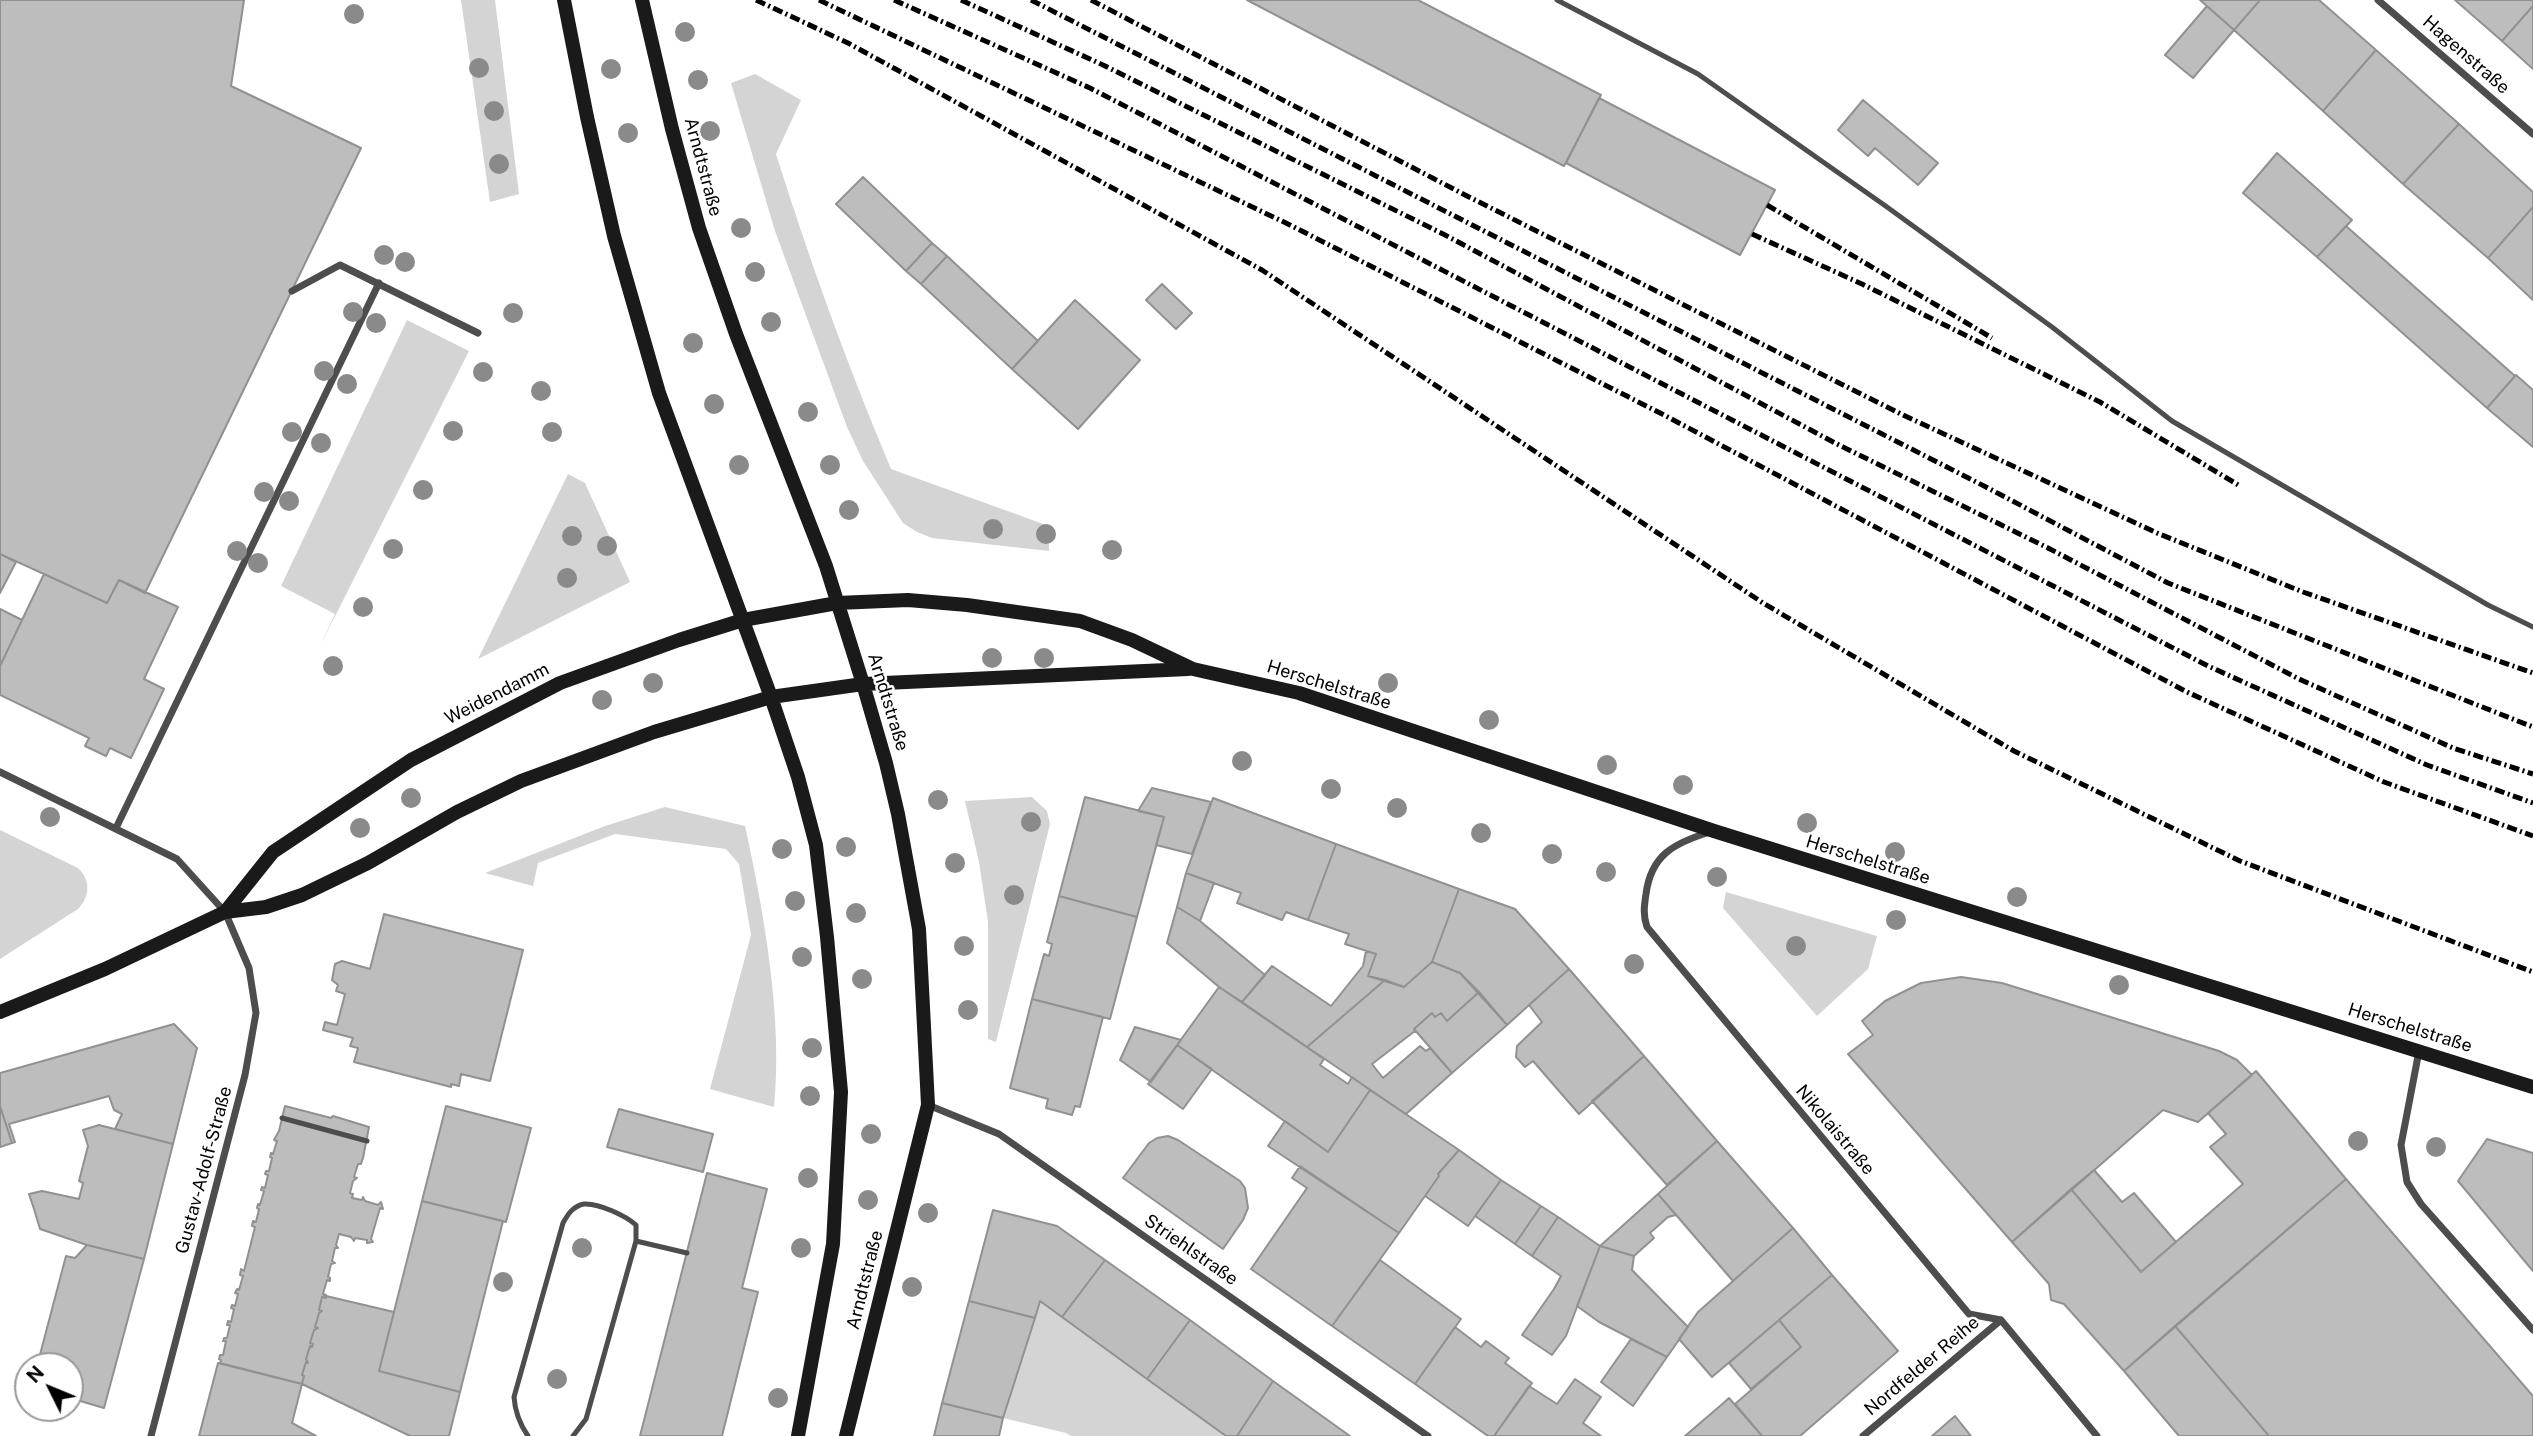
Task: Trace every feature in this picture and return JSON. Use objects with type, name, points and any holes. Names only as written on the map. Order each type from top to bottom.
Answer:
[{"type":"main road","name":"Arndtstraße","points":[[564,0],[614,236],[655,380],[771,697],[798,778],[816,845],[841,1092],[833,1244],[798,1436]]},
{"type":"main road","name":"Arndtstraße","points":[[642,0],[672,130],[699,228],[736,334],[826,566],[863,684],[898,814],[919,929],[928,1105],[846,1436]]},
{"type":"main road","name":"Herschelstraße","points":[[837,603],[908,600],[967,605],[1080,621],[1132,640],[1193,669],[1298,693],[1714,831],[2533,1087]]},
{"type":"main road","name":"Weidendamm","points":[[225,912],[273,852],[411,760],[560,683],[743,620],[837,603]]},
{"type":"main road","name":"Herschelstraße","points":[[863,684],[1193,669]]},
{"type":"main road","name":"Weidendamm","points":[[0,1012],[105,969],[225,912],[266,906],[302,895],[368,863],[457,812],[521,780],[654,732],[771,697],[863,684]]},
{"type":"street","name":"Hagenstraße","points":[[2378,0],[2533,134]]},
{"type":"street","points":[[292,291],[340,265],[478,333]]},
{"type":"street","points":[[116,828],[379,283]]},
{"type":"street","name":"Gustav-Adolf-Straße","points":[[0,772],[177,859],[225,912],[248,968],[256,1013],[245,1076],[150,1436]]},
{"type":"street","name":"Nikolaistraße","points":[[1714,831],[1672,848],[1658,859],[1650,871],[1647,883],[1643,915],[1647,927],[1969,1314],[2001,1320]]},
{"type":"street","points":[[2419,1050],[2401,1145],[2407,1182],[2421,1204],[2533,1331]]},
{"type":"street","name":"Striehlstraße","points":[[928,1105],[999,1134],[1428,1436]]},
{"type":"street","points":[[2001,1320],[2098,1436]]},
{"type":"street","name":"Nordfelder Reihe","points":[[1863,1436],[2001,1320]]},
{"type":"lane","points":[[1557,0],[1699,74],[2041,318],[2172,421],[2488,605],[2533,627]]},
{"type":"lane","points":[[282,1118],[367,1141]]},
{"type":"lane","points":[[528,1436],[515,1411],[514,1397],[563,1223],[571,1210],[584,1204],[625,1215],[636,1225],[636,1241],[586,1419],[573,1436]]},
{"type":"lane","points":[[636,1241],[687,1253]]},
{"type":"shaded area","points":[[461,0],[495,0],[519,194],[490,202]]},
{"type":"shaded area","points":[[755,74],[801,100],[776,154],[830,313],[891,469],[1049,526],[1049,551],[932,538],[917,532],[903,523],[863,461],[847,427],[775,231],[731,83]]},
{"type":"shaded area","points":[[407,320],[469,351],[320,646],[335,614],[281,586]]},
{"type":"shaded area","points":[[568,474],[585,483],[630,582],[478,659]]},
{"type":"shaded area","points":[[1032,797],[1047,811],[1050,824],[996,1042],[988,1039],[988,922],[979,862],[965,801]]},
{"type":"shaded area","points":[[665,807],[745,826],[765,930],[774,1002],[774,1107],[710,1089],[751,935],[739,864],[726,849],[615,834],[538,863],[533,886],[485,873],[605,826]]},
{"type":"shaded area","points":[[0,830],[78,868],[87,883],[87,894],[78,909],[0,959]]},
{"type":"shaded area","points":[[1726,892],[1877,936],[1868,969],[1817,1016],[1723,908]]},
{"type":"shaded area","points":[[1040,1301],[1226,1436],[1071,1436],[1003,1418]]},
{"type":"building","points":[[0,0],[244,0],[231,86],[361,148],[145,593],[119,580],[107,603],[0,554]]},
{"type":"building","points":[[1247,0],[1418,0],[1601,95],[1564,166]]},
{"type":"building","points":[[2200,0],[2260,0],[2234,30]]},
{"type":"building","points":[[2260,0],[2319,0],[2376,50],[2323,111],[2234,30]]},
{"type":"building","points":[[2455,0],[2533,0],[2533,6],[2502,41]]},
{"type":"building","points":[[2207,6],[2234,30],[2193,78],[2165,55]]},
{"type":"building","points":[[2533,6],[2533,69],[2502,41]]},
{"type":"building","points":[[2376,50],[2459,124],[2403,184],[2323,111]]},
{"type":"building","points":[[1599,98],[1775,190],[1740,255],[1566,163]]},
{"type":"building","points":[[1863,100],[1938,163],[1918,185],[1875,148],[1868,156],[1838,130]]},
{"type":"building","points":[[2459,124],[2533,192],[2533,207],[2488,258],[2403,184]]},
{"type":"building","points":[[2277,153],[2352,220],[2317,257],[2243,193]]},
{"type":"building","points":[[863,177],[932,243],[906,271],[836,204]]},
{"type":"building","points":[[2533,207],[2533,300],[2488,258]]},
{"type":"building","points":[[2346,226],[2515,376],[2487,408],[2317,257]]},
{"type":"building","points":[[932,243],[947,256],[921,284],[906,271]]},
{"type":"building","points":[[947,256],[1038,341],[1012,369],[921,284]]},
{"type":"building","points":[[1162,284],[1192,313],[1176,329],[1146,300]]},
{"type":"building","points":[[1075,300],[1140,360],[1078,429],[1012,369]]},
{"type":"building","points":[[2516,375],[2533,390],[2533,447],[2487,408]]},
{"type":"building","points":[[0,554],[16,562],[0,593]]},
{"type":"building","points":[[44,574],[107,603],[119,580],[178,607],[144,679],[164,689],[131,758],[110,748],[106,756],[85,746],[89,738],[0,695],[0,666]]},
{"type":"building","points":[[0,609],[22,620],[0,666]]},
{"type":"building","points":[[1152,788],[1211,802],[1192,854],[1156,845],[1164,817],[1138,811]]},
{"type":"building","points":[[1085,797],[1164,817],[1137,917],[1059,896]]},
{"type":"building","points":[[1213,798],[1336,844],[1308,920],[1286,912],[1282,920],[1237,903],[1241,893],[1186,873]]},
{"type":"building","points":[[1336,844],[1459,889],[1432,962],[1404,987],[1368,976],[1376,954],[1345,944],[1349,934],[1308,920]]},
{"type":"building","points":[[1186,873],[1214,883],[1200,921],[1177,907]]},
{"type":"building","points":[[1459,889],[1515,909],[1569,969],[1507,1025],[1460,973],[1432,962]]},
{"type":"building","points":[[1059,896],[1137,917],[1110,1019],[1032,999],[1044,954],[1049,956],[1052,944],[1047,942]]},
{"type":"building","points":[[1177,907],[1200,921],[1265,975],[1242,1002],[1219,987],[1167,943]]},
{"type":"building","points":[[384,914],[523,950],[490,1081],[461,1074],[459,1086],[451,1084],[451,1087],[354,1062],[358,1048],[350,1046],[353,1038],[323,1030],[325,1022],[337,1025],[345,994],[336,991],[338,985],[332,980],[335,964],[342,961],[370,969]]},
{"type":"building","points":[[1366,951],[1376,954],[1368,976],[1385,980],[1307,1047],[1242,1002],[1272,966],[1331,1006],[1363,966]]},
{"type":"building","points":[[1432,962],[1460,973],[1479,992],[1447,1021],[1441,1013],[1435,1017],[1432,1013],[1414,1029],[1415,1031],[1372,1064],[1383,1078],[1420,1046],[1426,1051],[1430,1048],[1452,1073],[1406,1114],[1307,1047],[1385,980],[1404,987]]},
{"type":"building","points":[[1569,969],[1644,1056],[1579,1114],[1533,1061],[1525,1067],[1516,1057],[1517,1046],[1542,1022],[1529,1005]]},
{"type":"building","points":[[1961,977],[2002,983],[2219,1051],[2237,1060],[2252,1075],[2198,1122],[2163,1110],[2012,1242],[1848,1054],[1873,1035],[1862,1021],[1885,1001],[1921,983]]},
{"type":"building","points":[[1219,987],[1324,1059],[1320,1065],[1348,1084],[1352,1077],[1370,1090],[1328,1152],[1177,1045]]},
{"type":"building","points":[[1479,992],[1507,1025],[1452,1073],[1414,1029],[1432,1013],[1435,1017],[1441,1013],[1447,1021]]},
{"type":"building","points":[[1032,999],[1103,1017],[1080,1107],[1075,1106],[1072,1115],[1046,1108],[1048,1099],[1010,1088]]},
{"type":"building","points":[[174,1024],[197,1048],[173,1144],[115,1129],[122,1114],[114,1110],[109,1096],[9,1124],[15,1142],[12,1143],[0,1106],[0,1073]]},
{"type":"building","points":[[1135,1027],[1181,1040],[1151,1082],[1120,1060]]},
{"type":"building","points":[[1177,1045],[1212,1069],[1183,1109],[1148,1084]]},
{"type":"building","points":[[1644,1056],[1717,1141],[1667,1185],[1592,1101]]},
{"type":"building","points":[[2256,1071],[2346,1179],[2124,1371],[2064,1304],[2051,1300],[2049,1284],[2012,1242],[2071,1189],[2141,1272],[2243,1184],[2210,1147],[2226,1134],[2208,1113]]},
{"type":"building","points":[[1370,1090],[1459,1150],[1438,1174],[1399,1233],[1268,1146],[1285,1121],[1328,1152]]},
{"type":"building","points":[[0,1106],[12,1143],[0,1147]]},
{"type":"building","points":[[285,1106],[369,1127],[363,1158],[361,1164],[358,1164],[354,1177],[357,1178],[353,1181],[350,1193],[353,1194],[352,1198],[362,1200],[363,1197],[365,1201],[378,1205],[381,1202],[383,1209],[380,1208],[371,1239],[373,1242],[367,1243],[367,1240],[355,1238],[354,1241],[351,1237],[339,1234],[336,1245],[338,1248],[335,1248],[332,1261],[335,1263],[331,1264],[328,1277],[330,1281],[327,1280],[323,1294],[326,1298],[322,1297],[319,1310],[322,1311],[315,1327],[318,1328],[314,1330],[310,1343],[313,1344],[306,1359],[308,1363],[306,1362],[302,1375],[302,1384],[220,1363],[219,1359],[220,1355],[223,1355],[226,1341],[223,1341],[227,1338],[230,1325],[227,1325],[228,1321],[231,1322],[234,1309],[231,1308],[232,1305],[235,1306],[238,1294],[235,1293],[239,1290],[243,1276],[240,1275],[241,1269],[244,1271],[255,1227],[252,1226],[253,1221],[256,1222],[258,1204],[260,1205],[264,1191],[261,1190],[262,1187],[265,1188],[268,1175],[265,1174],[269,1171],[271,1153],[273,1154],[277,1141],[274,1140]]},
{"type":"building","points":[[446,1106],[531,1128],[506,1222],[422,1201]]},
{"type":"building","points":[[619,1109],[713,1134],[703,1172],[607,1147]]},
{"type":"building","points":[[99,1125],[173,1144],[144,1259],[87,1245],[40,1229],[29,1194],[42,1191],[79,1199],[83,1183],[79,1181],[88,1146],[83,1130]]},
{"type":"building","points":[[1168,1136],[1240,1181],[1245,1188],[1248,1208],[1223,1249],[1123,1178],[1149,1143]]},
{"type":"building","points":[[2487,1139],[2533,1153],[2533,1271],[2458,1181]]},
{"type":"building","points":[[1717,1141],[1793,1228],[1733,1281],[1658,1194]]},
{"type":"building","points":[[1459,1150],[1501,1180],[1468,1226],[1425,1196],[1438,1174]]},
{"type":"building","points":[[1300,1166],[1399,1233],[1332,1326],[1251,1269],[1307,1188],[1292,1178]]},
{"type":"building","points":[[2094,1170],[2122,1202],[2134,1193],[2176,1242],[2141,1272],[2071,1189]]},
{"type":"building","points":[[707,1173],[767,1189],[742,1288],[758,1292],[722,1436],[640,1436]]},
{"type":"building","points":[[2346,1179],[2533,1396],[2533,1436],[2269,1436],[2175,1326]]},
{"type":"building","points":[[1501,1180],[1541,1206],[1515,1244],[1475,1216]]},
{"type":"building","points":[[1658,1194],[1676,1215],[1668,1217],[1650,1233],[1654,1238],[1634,1256],[1600,1246]]},
{"type":"building","points":[[422,1201],[503,1221],[460,1392],[379,1371]]},
{"type":"building","points":[[1541,1206],[1558,1217],[1532,1256],[1515,1244]]},
{"type":"building","points":[[993,1210],[1057,1226],[1105,1260],[1062,1317],[1040,1301],[1035,1318],[969,1301]]},
{"type":"building","points":[[1558,1217],[1600,1246],[1566,1336],[1552,1355],[1522,1335],[1561,1276],[1532,1256]]},
{"type":"building","points":[[1793,1228],[1832,1275],[1712,1377],[1679,1339],[1698,1312]]},
{"type":"building","points":[[87,1245],[144,1259],[104,1408],[84,1402],[84,1352],[41,1352],[66,1256],[75,1258]]},
{"type":"building","points":[[1600,1246],[1634,1256],[1632,1270],[1688,1327],[1667,1357],[1599,1322],[1577,1306]]},
{"type":"building","points":[[1105,1260],[1190,1320],[1147,1379],[1062,1317]]},
{"type":"building","points":[[1380,1260],[1461,1319],[1415,1384],[1332,1326]]},
{"type":"building","points":[[1832,1275],[1898,1351],[1800,1436],[1762,1436],[1735,1404],[1801,1347],[1779,1320]]},
{"type":"building","points":[[322,1297],[394,1312],[379,1371],[460,1392],[449,1436],[410,1436],[302,1384],[302,1375],[306,1362],[308,1363],[306,1359],[313,1344],[310,1343],[314,1330],[318,1328],[315,1327],[322,1311],[319,1310]]},
{"type":"building","points":[[969,1301],[1035,1318],[1003,1418],[942,1403]]},
{"type":"building","points":[[1190,1320],[1273,1381],[1237,1436],[1226,1436],[1147,1379]]},
{"type":"building","points":[[1779,1320],[1801,1347],[1751,1389],[1729,1363]]},
{"type":"building","points":[[2175,1326],[2269,1436],[2179,1436],[2124,1371]]},
{"type":"building","points":[[1455,1327],[1481,1347],[1486,1341],[1509,1358],[1505,1363],[1532,1383],[1494,1436],[1488,1436],[1415,1384]]},
{"type":"building","points":[[1631,1339],[1667,1357],[1633,1406],[1601,1382]]},
{"type":"building","points":[[218,1363],[302,1384],[292,1423],[316,1436],[199,1436]]},
{"type":"building","points":[[1575,1379],[1601,1397],[1583,1423],[1601,1436],[1494,1436],[1529,1386],[1557,1404]]},
{"type":"building","points":[[1273,1381],[1350,1436],[1237,1436]]},
{"type":"building","points":[[1729,1398],[1762,1436],[1685,1436],[1720,1406]]},
{"type":"building","points":[[942,1403],[1003,1418],[999,1436],[934,1436]]},
{"type":"building","points":[[1955,1416],[1971,1436],[1932,1436]]},
{"type":"railway","points":[[756,0],[848,43],[1262,270],[1763,603],[2014,751],[2240,861],[2533,972]]},
{"type":"railway","points":[[819,0],[1288,224],[1664,415],[2187,692],[2384,782],[2533,836]]},
{"type":"railway","points":[[894,0],[1090,88],[2208,666],[2427,765],[2533,803]]},
{"type":"railway","points":[[961,0],[1103,65],[1445,235],[1837,444],[2048,548],[2299,679],[2453,748],[2533,774]]},
{"type":"railway","points":[[1031,0],[1986,487],[2168,583],[2533,727]]},
{"type":"railway","points":[[1091,0],[1469,197],[1901,414],[2157,533],[2303,592],[2533,673]]},
{"type":"railway","points":[[1767,205],[1992,338]]},
{"type":"railway","points":[[1752,234],[1862,284],[2100,402],[2240,486]]}]
